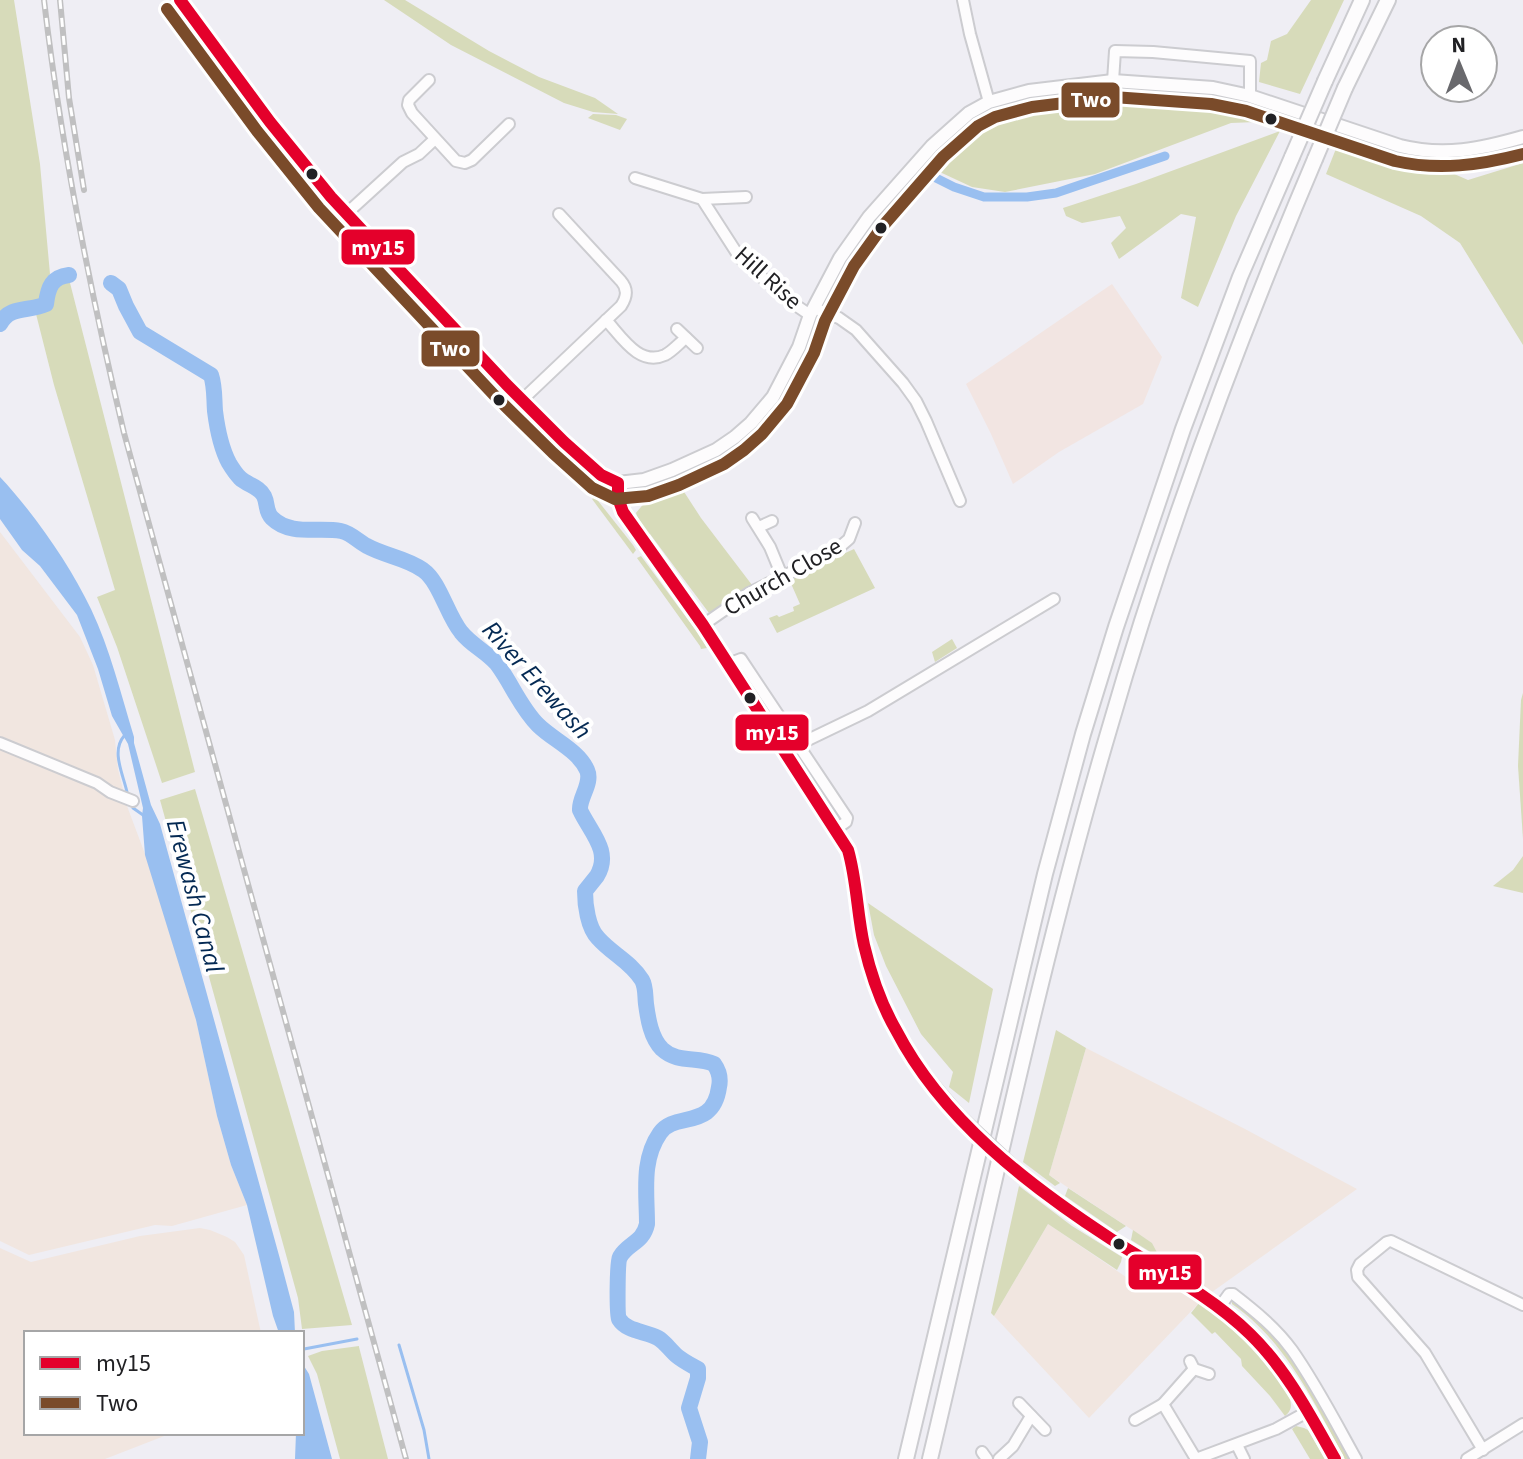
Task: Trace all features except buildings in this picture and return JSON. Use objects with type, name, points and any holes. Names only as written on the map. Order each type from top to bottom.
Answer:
[{"type":"highway","points":[[906,1459],[1038,902],[1083,734],[1116,627],[1183,429],[1240,277],[1362,0]]},
{"type":"highway","points":[[930,1459],[1053,937],[1139,628],[1236,355],[1345,88],[1388,0]]},
{"type":"main road","points":[[180,0],[270,122],[346,214],[522,400],[584,461],[601,475],[618,483],[644,480],[672,470],[716,450],[744,430],[773,397],[840,258],[869,217],[920,158],[969,113],[989,102],[1029,91],[1113,81],[1213,88],[1250,96],[1423,151],[1467,150],[1523,137]]},
{"type":"main road","points":[[618,483],[618,498],[623,512],[703,625],[848,850],[871,975],[913,1060],[960,1117],[1015,1169],[1085,1222],[1197,1291],[1252,1336],[1285,1375],[1335,1459]]},
{"type":"street","points":[[963,0],[989,102]]},
{"type":"street","points":[[1113,81],[1115,51],[1238,59],[1250,61],[1250,96]]},
{"type":"street","points":[[424,81],[408,105],[453,159],[465,163],[472,160],[508,130]]},
{"type":"street","points":[[346,214],[400,164],[419,154],[435,139]]},
{"type":"street","points":[[635,178],[702,199],[746,197]]},
{"type":"street","name":"Hill Rise","points":[[702,199],[740,258],[788,300],[812,312],[839,318],[867,340],[910,392],[926,421],[960,501]]},
{"type":"street","points":[[522,400],[625,300],[625,287],[559,214]]},
{"type":"street","points":[[606,320],[636,352],[646,357],[667,354],[686,338]]},
{"type":"street","points":[[677,329],[697,348]]},
{"type":"street","points":[[772,521],[756,522],[782,576]]},
{"type":"street","name":"Church Close","points":[[703,625],[749,593],[835,551],[849,539],[855,523]]},
{"type":"street","points":[[785,751],[868,711],[1054,599]]},
{"type":"street","points":[[728,664],[741,659],[847,818],[836,829]]},
{"type":"street","points":[[0,743],[133,801]]},
{"type":"street","points":[[1483,1450],[1425,1353],[1357,1272],[1360,1264],[1391,1241],[1523,1305]]},
{"type":"street","points":[[1219,1308],[1232,1293],[1256,1311],[1281,1337],[1310,1378],[1356,1459]]},
{"type":"street","points":[[1135,1420],[1163,1404],[1192,1365],[1209,1374]]},
{"type":"street","points":[[1019,1403],[1045,1430]]},
{"type":"street","points":[[1163,1404],[1196,1459],[1276,1429],[1307,1412]]},
{"type":"street","points":[[999,1459],[1013,1446],[1031,1416]]},
{"type":"street","points":[[1467,1459],[1523,1424]]},
{"type":"street","points":[[1237,1445],[1244,1459]]},
{"type":"shaded area","points":[[1112,284],[1162,357],[1143,404],[1059,452],[1013,484],[966,384]]},
{"type":"shaded area","points":[[0,532],[80,637],[93,665],[115,740],[127,806],[154,878],[196,1020],[217,1116],[247,1205],[172,1226],[155,1225],[29,1255],[0,1241]]},
{"type":"shaded area","points":[[1086,1048],[1357,1189],[1212,1292],[1160,1258],[1152,1243],[1049,1175]]},
{"type":"shaded area","points":[[1048,1224],[1126,1277],[1152,1274],[1199,1303],[1089,1418],[994,1316]]},
{"type":"shaded area","points":[[200,1228],[235,1242],[244,1255],[261,1331],[24,1331],[24,1435],[167,1435],[105,1459],[0,1459],[0,1248],[31,1262],[140,1236]]},
{"type":"green space","points":[[0,0],[14,0],[40,164],[50,274],[45,281],[43,302],[6,308],[0,315]]},
{"type":"green space","points":[[384,0],[405,0],[489,51],[539,77],[595,98],[618,114],[593,112],[564,103],[451,45]]},
{"type":"green space","points":[[1311,0],[1344,0],[1300,94],[1259,82],[1261,63],[1267,60],[1271,41],[1287,34]]},
{"type":"green space","points":[[1155,89],[1206,96],[1267,116],[1256,122],[1231,123],[1095,174],[1005,192],[972,187],[929,167],[981,121],[1018,105],[1109,90]]},
{"type":"green space","points":[[593,114],[627,119],[620,130],[588,118]]},
{"type":"green space","points":[[1280,131],[1236,216],[1198,307],[1181,298],[1196,217],[1181,214],[1119,259],[1111,243],[1126,228],[1120,216],[1082,223],[1066,216],[1063,208]]},
{"type":"green space","points":[[1341,136],[1429,163],[1468,180],[1523,163],[1523,345],[1460,243],[1421,216],[1326,174]]},
{"type":"green space","points":[[69,279],[195,772],[162,783],[97,597],[115,590],[36,314],[51,303],[59,281]]},
{"type":"green space","points":[[677,481],[752,585],[709,613],[648,534],[636,513],[650,499]]},
{"type":"green space","points":[[595,497],[633,545],[636,550],[633,554],[592,499]]},
{"type":"green space","points":[[854,549],[875,588],[777,633],[769,618],[794,611],[793,607],[800,604],[789,579]]},
{"type":"green space","points":[[641,556],[707,648],[701,649],[637,558]]},
{"type":"green space","points":[[952,639],[957,648],[935,662],[932,652]]},
{"type":"green space","points":[[1523,693],[1523,839],[1518,766]]},
{"type":"green space","points":[[195,789],[352,1325],[302,1329],[298,1298],[160,800]]},
{"type":"green space","points":[[1523,856],[1523,893],[1493,886],[1513,870]]},
{"type":"green space","points":[[868,903],[993,989],[969,1103],[949,1087],[953,1072],[921,1034],[886,966],[874,935]]},
{"type":"green space","points":[[1056,1030],[1086,1048],[1049,1175],[1060,1183],[1055,1186],[1023,1162]]},
{"type":"green space","points":[[1019,1186],[1072,1226],[1122,1257],[1117,1270],[1048,1224],[994,1316],[991,1313]]},
{"type":"green space","points":[[1068,1188],[1126,1226],[1117,1232],[1065,1196]]},
{"type":"green space","points":[[1133,1230],[1152,1243],[1160,1258],[1131,1240]]},
{"type":"green space","points":[[1235,1300],[1272,1333],[1287,1352],[1315,1394],[1351,1459],[1345,1459],[1297,1374],[1268,1336],[1232,1304]]},
{"type":"green space","points":[[1199,1303],[1238,1334],[1272,1372],[1290,1399],[1290,1409],[1285,1416],[1242,1366],[1241,1359],[1191,1313]]},
{"type":"green space","points":[[359,1346],[388,1459],[340,1459],[317,1374],[308,1356]]},
{"type":"green space","points":[[1296,1426],[1308,1430],[1325,1459],[1310,1459],[1292,1429]]},
{"type":"water","points":[[0,477],[62,557],[91,609],[110,656],[151,805],[160,824],[280,1259],[294,1312],[295,1331],[278,1331],[273,1316],[247,1205],[217,1116],[196,1020],[145,855],[143,808],[128,744],[112,716],[77,615],[0,519]]},
{"type":"water","points":[[304,1366],[309,1374],[332,1459],[295,1459],[296,1435],[304,1435]]},
{"type":"waterway","points":[[936,178],[984,197],[1027,197],[1056,193],[1165,156]]},
{"type":"waterway","name":"River Erewash","points":[[0,324],[14,311],[46,304],[52,284],[69,275]]},
{"type":"waterway","name":"River Erewash","points":[[111,283],[119,289],[140,332],[211,375],[217,424],[226,457],[240,478],[262,493],[272,518],[279,524],[296,529],[345,532],[374,549],[423,570],[434,582],[461,632],[497,664],[538,725],[571,751],[587,770],[588,780],[580,810],[598,842],[602,858],[597,876],[585,891],[592,928],[603,944],[642,980],[651,1028],[662,1049],[674,1057],[714,1064],[720,1078],[715,1101],[709,1110],[667,1127],[654,1143],[646,1177],[647,1224],[639,1239],[620,1257],[618,1268],[619,1319],[622,1323],[658,1338],[679,1358],[698,1369],[689,1408],[700,1442],[698,1459]]},
{"type":"waterway","points":[[124,736],[118,756],[127,792]]},
{"type":"waterway","points":[[133,808],[143,815]]},
{"type":"waterway","points":[[304,1349],[357,1339]]},
{"type":"waterway","points":[[399,1345],[424,1430],[429,1459]]},
{"type":"railway","points":[[44,0],[78,218],[124,433],[406,1459]]},
{"type":"railway","points":[[60,0],[69,98],[84,190]]},
{"type":"transit line","name":"my15","points":[[180,0],[270,122],[331,197],[564,442],[601,475],[618,483],[618,498],[623,512],[703,625],[848,850],[864,945],[877,989],[896,1030],[937,1093],[962,1121],[1019,1173],[1111,1239],[1201,1295],[1250,1334],[1287,1378],[1335,1459]]},
{"type":"transit line","name":"Two","points":[[167,9],[257,131],[319,208],[494,395],[592,488],[615,499],[648,496],[679,485],[724,464],[762,434],[787,404],[854,266],[882,227],[943,157],[978,126],[995,117],[1032,107],[1113,97],[1211,104],[1246,111],[1411,164],[1459,165],[1523,154]]},
{"type":"water label","name":"Erewash Canal","points":[[195,896]]}]
